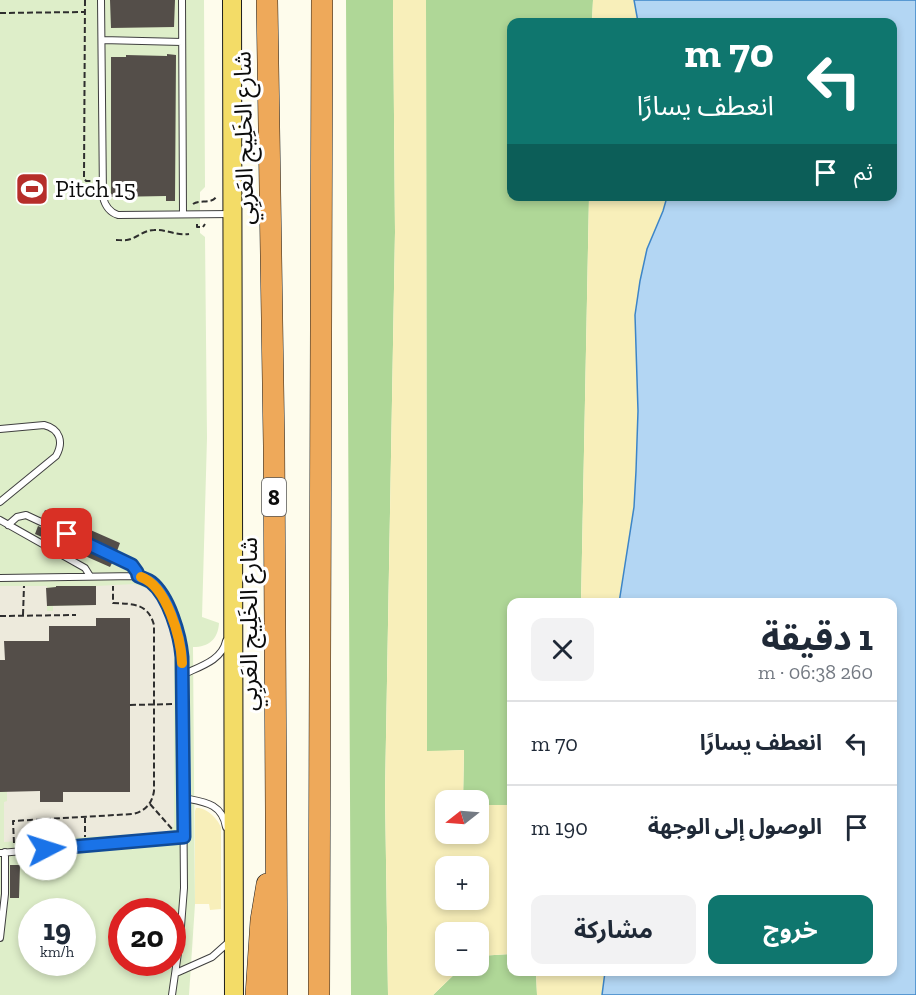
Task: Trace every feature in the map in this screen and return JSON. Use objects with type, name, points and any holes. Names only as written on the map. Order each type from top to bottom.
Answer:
[{"type":"highway","name":"شارع الخَلِيج العَربِي","points":[[267,0],[274,415],[277,995]]},
{"type":"highway","name":"8","points":[[319,995],[322,0]]},
{"type":"highway","points":[[256,995],[261,920],[266,885],[276,849]]},
{"type":"main road","points":[[232,0],[230,590],[234,995]]},
{"type":"lane","points":[[101,0],[104,202],[113,213],[123,215],[232,214]]},
{"type":"lane","points":[[182,0],[183,214]]},
{"type":"lane","points":[[102,40],[182,42]]},
{"type":"lane","points":[[0,429],[44,425],[56,431],[61,444],[56,456],[0,502]]},
{"type":"lane","points":[[8,525],[17,517],[26,515],[129,563],[135,568],[138,576]]},
{"type":"lane","points":[[0,520],[85,568],[90,576]]},
{"type":"lane","points":[[0,578],[138,576],[152,583],[157,589],[172,617],[181,645],[183,898]]},
{"type":"lane","points":[[182,675],[213,660],[220,654],[226,642],[226,618]]},
{"type":"lane","points":[[183,798],[206,803],[220,811],[225,821],[228,852],[234,877]]},
{"type":"lane","points":[[0,938],[5,894],[2,853],[184,837]]},
{"type":"lane","points":[[186,969],[212,957],[234,936]]},
{"type":"lane","points":[[172,995],[175,976]]},
{"type":"path","points":[[85,0],[84,178],[86,181],[103,181]]},
{"type":"path","points":[[0,13],[85,12]]},
{"type":"path","points":[[192,214],[193,203],[213,200],[218,192]]},
{"type":"path","points":[[116,240],[129,239],[152,230],[163,230],[180,235],[189,234]]},
{"type":"path","points":[[15,851],[13,821],[140,813],[153,798],[154,625],[148,611],[142,607],[113,603],[113,576]]},
{"type":"path","points":[[23,615],[24,577]]},
{"type":"path","points":[[0,615],[76,615]]},
{"type":"path","points":[[130,705],[182,704]]},
{"type":"path","points":[[150,804],[172,829],[173,838]]},
{"type":"path","points":[[85,817],[86,845]]},
{"type":"green space","points":[[0,0],[204,0],[205,187],[200,192],[200,233],[205,237],[207,438],[202,617],[219,623],[217,634],[212,641],[204,646],[193,647],[195,904],[189,995],[0,995]]},
{"type":"green space","points":[[346,0],[393,0],[395,232],[385,793],[388,995],[351,995]]},
{"type":"green space","points":[[426,0],[593,0],[592,18],[507,18],[507,201],[589,201],[581,598],[507,598],[507,805],[489,805],[489,790],[463,790],[464,750],[427,752]]},
{"type":"green space","points":[[507,954],[507,976],[536,976],[537,995],[433,995],[453,976],[489,976],[489,955]]},
{"type":"sand","points":[[393,0],[426,0],[427,751],[464,750],[463,790],[435,790],[435,844],[489,844],[489,805],[507,805],[507,954],[489,955],[489,922],[435,922],[435,976],[453,976],[433,995],[388,995],[385,793],[395,232]]},
{"type":"sand","points":[[593,0],[634,0],[637,18],[592,18]]},
{"type":"sand","points":[[589,201],[666,201],[647,249],[635,315],[638,411],[636,471],[634,507],[620,598],[581,598]]},
{"type":"sand","points":[[196,808],[204,809],[211,814],[221,827],[221,909],[210,910],[209,904],[195,904]]},
{"type":"sand","points":[[536,976],[604,976],[602,995],[537,995]]},
{"type":"shaded area","points":[[134,584],[146,588],[156,597],[174,639],[174,826],[166,832],[4,842],[4,802],[7,801],[7,791],[40,791],[40,802],[63,792],[130,791],[130,619],[96,626],[49,626],[49,641],[5,641],[5,660],[0,660],[0,586],[47,586],[47,611],[53,611],[53,606],[96,605],[96,586]]},
{"type":"water","points":[[634,0],[916,0],[916,995],[602,995],[604,976],[897,976],[897,598],[620,598],[634,507],[636,471],[638,411],[635,315],[647,249],[666,201],[897,201],[897,18],[637,18]]},
{"type":"building","points":[[110,0],[175,0],[174,27],[111,28]]},
{"type":"building","points":[[167,54],[176,55],[175,201],[166,201],[166,196],[111,197],[111,57],[167,56]]},
{"type":"building","points":[[45,510],[120,543],[117,551],[42,517]]},
{"type":"building","points":[[38,526],[113,561],[110,567],[35,534]]},
{"type":"building","points":[[96,586],[96,605],[47,606],[46,588]]},
{"type":"building","points":[[96,618],[130,618],[130,792],[63,792],[63,802],[40,802],[40,791],[0,792],[0,660],[5,660],[4,641],[49,641],[49,626],[96,626]]},
{"type":"building","points":[[10,865],[20,865],[19,898],[10,898]]},
{"type":"slow traffic","points":[[141,577],[152,583],[164,600],[178,634],[182,663]]},
{"type":"place","name":"Pitch 15","points":[[32,189]]},
{"type":"route","points":[[46,849],[184,837],[182,657],[176,625],[157,589],[152,583],[138,576],[132,565],[67,534]]}]
